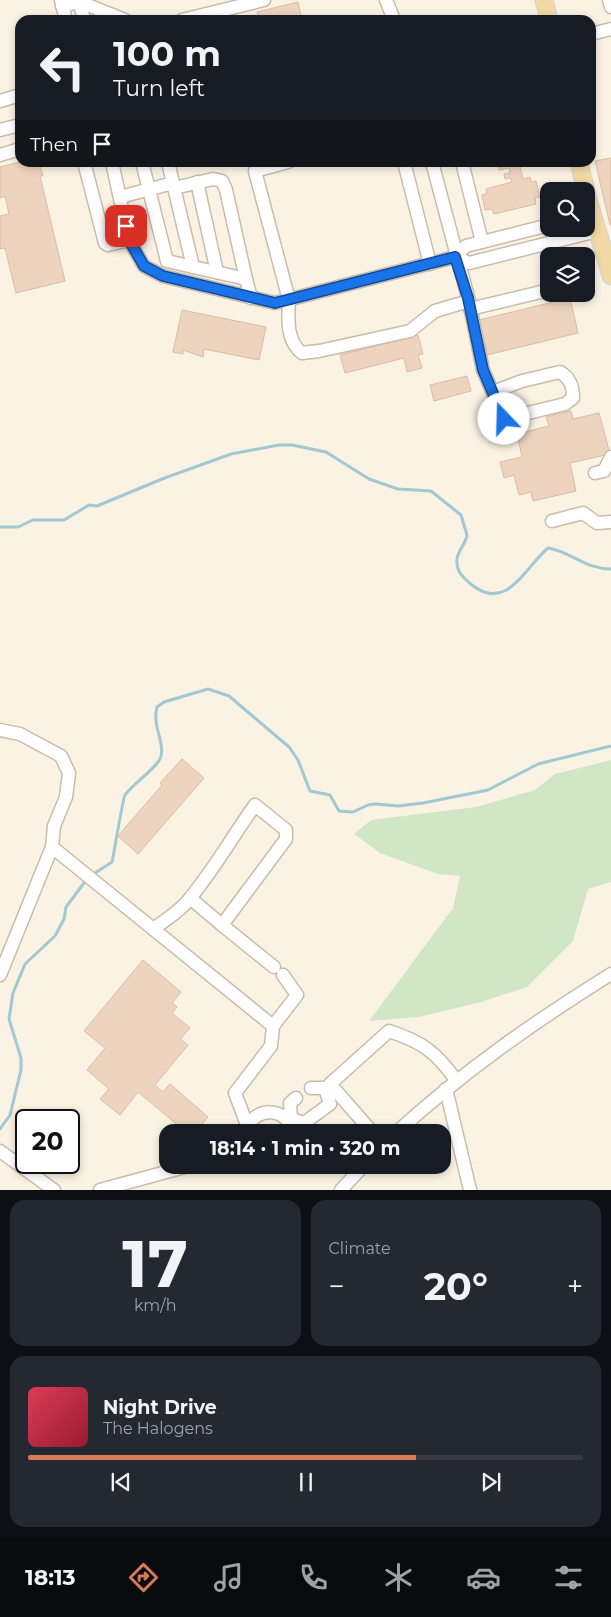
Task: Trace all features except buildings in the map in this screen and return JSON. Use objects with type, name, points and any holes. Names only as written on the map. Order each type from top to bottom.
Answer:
[{"type":"main road","points":[[544,0],[548,15]]},
{"type":"main road","points":[[580,167],[584,182]]},
{"type":"main road","points":[[595,227],[611,276]]},
{"type":"street","points":[[202,15],[264,0]]},
{"type":"street","points":[[386,0],[392,15]]},
{"type":"street","points":[[609,0],[611,7]]},
{"type":"street","points":[[80,1],[83,15]]},
{"type":"street","points":[[65,15],[61,3],[80,1],[114,15]]},
{"type":"street","points":[[596,33],[611,29]]},
{"type":"street","points":[[0,101],[15,97]]},
{"type":"street","points":[[0,130],[15,126]]},
{"type":"street","points":[[0,155],[15,150]]},
{"type":"street","points":[[85,167],[104,243],[108,245],[129,240]]},
{"type":"street","points":[[113,167],[129,240],[144,266],[163,276],[275,303],[455,257],[466,246],[540,227]]},
{"type":"street","points":[[143,167],[167,261],[246,279]]},
{"type":"street","points":[[169,167],[193,267]]},
{"type":"street","points":[[270,167],[255,171],[289,300],[287,320],[294,347],[302,353],[410,331],[435,311],[540,292]]},
{"type":"street","points":[[405,167],[430,264]]},
{"type":"street","points":[[433,167],[455,257],[469,305],[483,370],[504,419],[565,404],[573,398],[573,390],[568,377],[560,372],[522,381],[493,392]]},
{"type":"street","points":[[463,167],[482,242]]},
{"type":"street","points":[[120,197],[213,179],[222,181],[226,190],[251,298]]},
{"type":"street","points":[[197,182],[217,272]]},
{"type":"street","points":[[455,257],[469,263],[597,231]]},
{"type":"street","points":[[595,473],[604,471],[611,457]]},
{"type":"street","points":[[552,521],[583,513],[597,523],[611,522]]},
{"type":"street","points":[[0,730],[20,734],[61,756],[69,773],[66,797],[54,826],[52,847],[0,975]]},
{"type":"street","points":[[153,929],[186,904],[255,805],[286,830],[286,839],[222,925]]},
{"type":"street","points":[[52,847],[273,1026]]},
{"type":"street","points":[[190,898],[278,971],[298,995],[273,1026],[271,1046],[235,1094],[244,1124]]},
{"type":"street","points":[[406,1124],[456,1080],[537,1020],[611,974]]},
{"type":"street","points":[[311,1088],[328,1086],[389,1031],[418,1040],[446,1066],[456,1080]]},
{"type":"street","points":[[250,1124],[258,1114],[266,1112],[282,1115],[291,1124],[304,1123],[330,1104],[328,1086]]},
{"type":"street","points":[[328,1086],[364,1124]]},
{"type":"street","points":[[446,1089],[470,1190]]},
{"type":"street","points":[[291,1124],[290,1103],[296,1098]]},
{"type":"street","points":[[0,1151],[54,1190]]},
{"type":"street","points":[[100,1190],[159,1174]]},
{"type":"street","points":[[341,1190],[356,1174]]},
{"type":"green space","points":[[611,760],[611,882],[588,889],[573,941],[527,987],[481,1002],[419,1017],[369,1021],[453,908],[460,876],[438,874],[380,853],[354,834],[371,820],[476,807],[535,790],[555,774]]},
{"type":"waterway","points":[[0,527],[18,527],[33,520],[64,520],[89,505],[97,506],[162,479],[231,454],[279,445],[292,445],[326,452],[369,479],[398,489],[431,491],[461,515],[467,535],[457,557],[458,568],[466,580],[484,592],[496,594],[515,584],[548,548],[594,566],[611,569]]},
{"type":"waterway","points":[[92,875],[112,862],[125,795],[156,765],[161,756],[162,751],[156,721],[157,707],[164,702],[208,689],[229,696],[289,747],[298,760],[310,791],[330,795],[339,811],[353,812],[375,804],[398,806],[423,803],[488,790],[538,764],[611,746]]},
{"type":"waterway","points":[[0,1129],[10,1115],[21,1070],[21,1058],[9,1019],[13,993],[25,964],[55,936],[64,919],[66,907],[87,879]]},
{"type":"route","points":[[126,226],[129,240],[144,266],[163,276],[275,303],[455,257],[468,298],[483,370],[504,419]]}]
